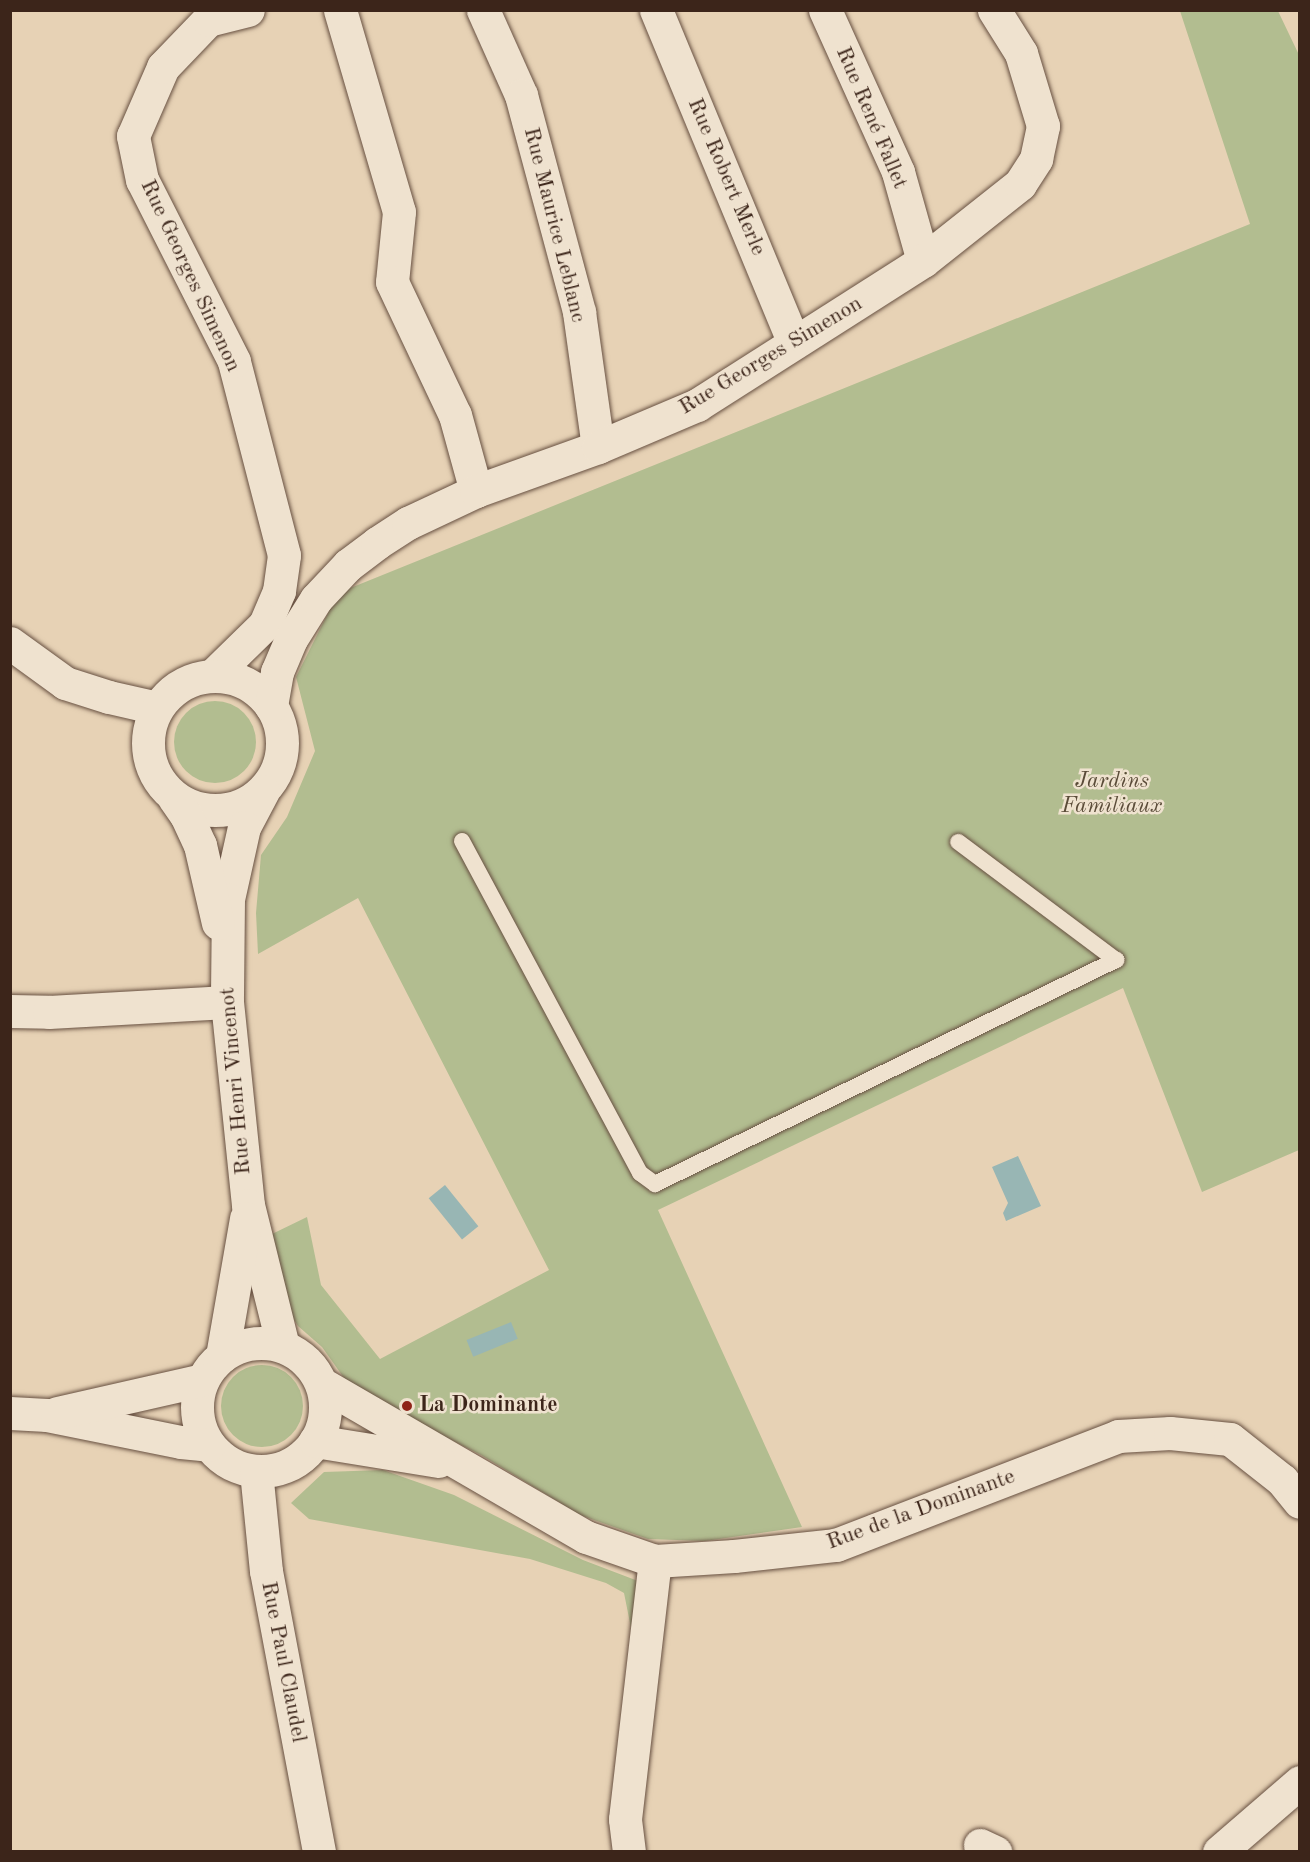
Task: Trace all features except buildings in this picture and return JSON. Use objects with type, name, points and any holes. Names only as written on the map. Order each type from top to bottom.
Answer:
[{"type":"street","name":"Rue Georges Simenon","points":[[213,675],[266,624],[279,591],[284,555],[234,361],[179,257],[142,180],[133,136],[163,68],[208,20],[248,10]]},
{"type":"street","points":[[340,10],[399,212],[392,282],[455,416],[476,491]]},
{"type":"street","name":"Rue Maurice Leblanc","points":[[483,10],[521,95],[576,300],[598,447]]},
{"type":"street","name":"Rue Robert Merle","points":[[656,10],[794,343]]},
{"type":"street","name":"Rue René Fallet","points":[[825,10],[898,172],[923,261]]},
{"type":"street","name":"Rue Georges Simenon","points":[[271,706],[277,672],[291,639],[316,599],[348,565],[408,523],[476,491],[598,447],[697,405],[923,261],[1020,184],[1036,159],[1043,126],[1021,53],[994,10]]},
{"type":"street","points":[[10,643],[65,683],[109,697],[157,708]]},
{"type":"street","name":"Rue Henri Vincenot","points":[[226,957],[200,845],[186,814],[156,775],[147,746],[150,726],[157,708],[168,694],[181,685],[213,675],[240,680],[263,695],[271,706],[283,738],[282,756],[276,772],[263,791],[244,828],[228,899],[226,957],[227,1002],[248,1205],[283,1346]]},
{"type":"street","name":"Rue Henri Vincenot","points":[[174,798],[192,807],[211,811],[230,809],[248,802],[263,791]]},
{"type":"street","points":[[10,1011],[49,1012],[227,1002]]},
{"type":"street","name":"Rue Henri Vincenot","points":[[212,1368],[230,1323],[248,1205]]},
{"type":"street","name":"Rue de la Dominante","points":[[46,1415],[212,1368],[236,1347],[252,1343],[283,1346],[300,1355],[322,1384],[586,1538],[655,1561],[734,1556],[836,1545],[1118,1436],[1170,1432],[1230,1439],[1282,1480],[1299,1502]]},
{"type":"street","points":[[212,1368],[197,1413],[209,1445],[222,1458],[238,1467],[256,1471],[274,1470],[290,1464],[304,1455],[315,1441],[324,1423],[326,1403],[322,1384]]},
{"type":"street","name":"Rue de la Dominante","points":[[10,1413],[46,1415],[181,1442],[209,1445]]},
{"type":"street","name":"Rue de la Dominante","points":[[315,1441],[461,1465]]},
{"type":"street","name":"Rue Paul Claudel","points":[[256,1471],[266,1571],[319,1851]]},
{"type":"street","points":[[629,1851],[625,1819],[655,1561]]},
{"type":"street","points":[[1219,1851],[1299,1782]]},
{"type":"lane","points":[[462,841],[640,1173],[655,1184],[1116,960],[958,842]]},
{"type":"green space","name":"Jardins Familiaux","points":[[1180,11],[1278,11],[1300,57],[1299,1150],[1202,1192],[1123,988],[658,1210],[802,1527],[705,1541],[648,1539],[580,1515],[481,1455],[364,1396],[344,1378],[322,1347],[298,1326],[284,1303],[272,1234],[307,1217],[321,1285],[380,1359],[549,1270],[358,898],[258,954],[256,913],[261,855],[287,817],[315,751],[296,677],[338,593],[1250,224]]},
{"type":"green space","points":[[207,701],[223,701],[238,708],[249,719],[256,734],[253,758],[244,771],[223,783],[207,783],[192,776],[181,765],[174,750],[174,734],[181,719],[192,708]]},
{"type":"green space","points":[[254,1365],[270,1365],[285,1372],[296,1383],[303,1398],[300,1422],[291,1435],[270,1447],[254,1447],[239,1440],[228,1429],[221,1414],[221,1398],[228,1383],[239,1372]]},
{"type":"green space","points":[[383,1470],[454,1495],[583,1560],[638,1581],[631,1628],[624,1593],[606,1583],[530,1559],[309,1519],[291,1503],[324,1472]]},
{"type":"water","points":[[1018,1156],[1041,1206],[1006,1221],[1003,1213],[1008,1203],[992,1167]]},
{"type":"water","points":[[445,1185],[478,1226],[462,1239],[429,1198]]},
{"type":"water","points":[[511,1322],[518,1339],[473,1357],[466,1340]]},
{"type":"place","name":"La Dominante","points":[[407,1406]]}]
